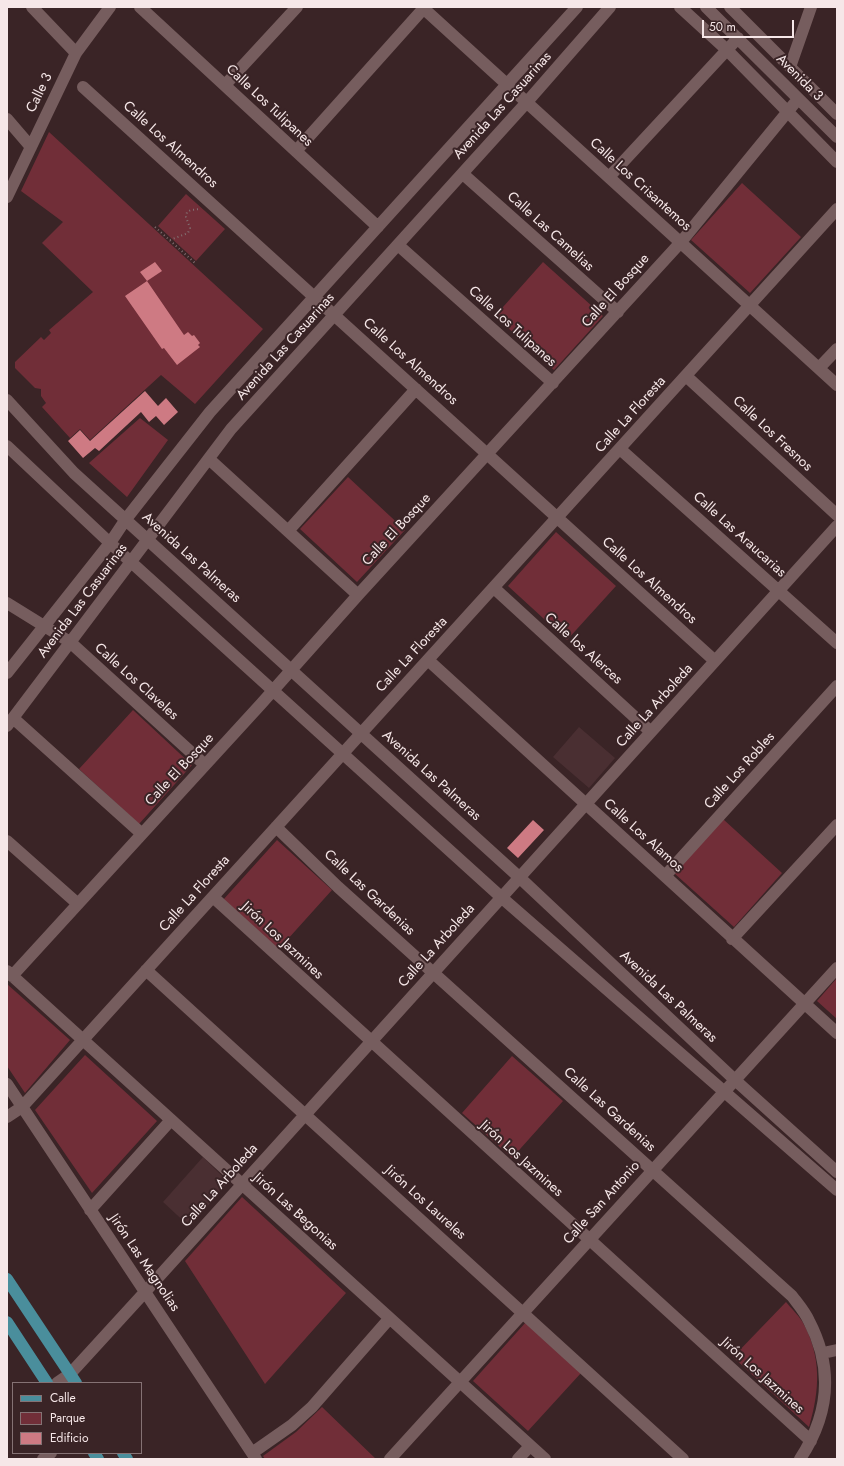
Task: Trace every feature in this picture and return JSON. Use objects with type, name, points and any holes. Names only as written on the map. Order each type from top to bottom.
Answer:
[{"type":"main road","points":[[7,1279],[73,1378]]},
{"type":"main road","points":[[7,1322],[47,1382]]},
{"type":"street","points":[[32,7],[76,53]]},
{"type":"street","name":"Calle 3","points":[[7,197],[76,53],[110,7]]},
{"type":"street","name":"Calle Los Tulipanes","points":[[140,7],[378,227]]},
{"type":"street","name":"Avenida Las Casuarinas","points":[[10,722],[231,429],[463,174],[610,7]]},
{"type":"street","points":[[680,7],[727,50],[837,162]]},
{"type":"street","name":"Avenida 3","points":[[706,7],[837,138]]},
{"type":"street","name":"Avenida 3","points":[[730,7],[837,114]]},
{"type":"street","points":[[790,67],[811,7]]},
{"type":"street","points":[[296,151],[423,8]]},
{"type":"street","name":"Calle Los Crisantemos","points":[[423,8],[837,385]]},
{"type":"street","points":[[225,86],[291,9]]},
{"type":"street","name":"Avenida Las Casuarinas","points":[[7,673],[110,543],[126,519],[210,412],[507,84],[570,9]]},
{"type":"street","points":[[609,177],[738,38]]},
{"type":"street","name":"Calle Los Almendros","points":[[83,87],[715,661]]},
{"type":"street","name":"Calle El Bosque","points":[[10,974],[78,904],[292,670],[358,595],[618,312],[681,242],[798,99]]},
{"type":"street","points":[[7,119],[31,147]]},
{"type":"street","name":"Calle Las Camelias","points":[[463,174],[618,312]]},
{"type":"street","name":"Calle La Floresta","points":[[7,1117],[22,1107],[837,209]]},
{"type":"street","name":"Calle Los Tulipanes","points":[[398,245],[553,383]]},
{"type":"street","points":[[819,368],[837,349]]},
{"type":"street","name":"Calle Los Fresnos","points":[[686,376],[837,515]]},
{"type":"street","points":[[288,531],[416,389]]},
{"type":"street","name":"Avenida Las Palmeras","points":[[7,400],[74,472],[519,877],[734,1080],[837,1172]]},
{"type":"street","points":[[7,446],[110,543],[132,561],[501,897],[837,1190]]},
{"type":"street","name":"Calle Las Araucarias","points":[[620,449],[837,643]]},
{"type":"street","points":[[208,459],[358,595]]},
{"type":"street","name":"Calle La Arboleda","points":[[60,1382],[73,1378],[145,1292],[241,1184],[837,526]]},
{"type":"street","name":"Calle los Alerces","points":[[494,588],[651,732]]},
{"type":"street","name":"Calle Los Claveles","points":[[7,603],[70,642],[205,765]]},
{"type":"street","name":"Calle Los Alamos","points":[[428,660],[732,939],[837,1033]]},
{"type":"street","name":"Calle Los Robles","points":[[665,876],[837,686]]},
{"type":"street","points":[[10,722],[142,834]]},
{"type":"street","points":[[732,939],[837,825]]},
{"type":"street","name":"Calle Las Gardenias","points":[[276,827],[338,887],[792,1296],[809,1320],[823,1353],[826,1382],[822,1413],[811,1441],[800,1459]]},
{"type":"street","points":[[7,841],[78,904]]},
{"type":"street","name":"Jirón Los Jazmines","points":[[212,897],[811,1441]]},
{"type":"street","name":"Calle San Antonio","points":[[390,1459],[837,968]]},
{"type":"street","name":"Jirón Los Laureles","points":[[146,970],[683,1459]]},
{"type":"street","name":"Jirón Las Begonias","points":[[10,974],[545,1459]]},
{"type":"street","name":"Jirón Las Magnolias","points":[[7,1084],[254,1456]]},
{"type":"street","points":[[90,1210],[171,1120]]},
{"type":"street","points":[[254,1456],[312,1407],[389,1319]]},
{"type":"street","points":[[823,1353],[837,1350]]},
{"type":"street","points":[[518,1459],[530,1446]]},
{"type":"path","points":[[170,240],[186,235],[190,231],[190,225],[186,214],[188,210],[206,207],[211,202]]},
{"type":"path","points":[[155,227],[195,263]]},
{"type":"shaded area","points":[[579,727],[615,758],[589,788],[553,757]]},
{"type":"shaded area","points":[[203,1157],[228,1182],[190,1227],[163,1202]]},
{"type":"green space","points":[[49,132],[263,329],[195,404],[161,375],[90,440],[80,429],[70,438],[42,407],[46,403],[41,396],[41,389],[35,388],[15,368],[15,362],[41,337],[44,340],[51,333],[49,330],[93,292],[42,243],[63,222],[21,191]]},
{"type":"green space","points":[[742,183],[801,237],[750,293],[691,240]]},
{"type":"green space","points":[[186,194],[225,229],[196,261],[158,226]]},
{"type":"green space","points":[[543,262],[603,316],[554,370],[495,316]]},
{"type":"green space","points":[[140,418],[168,440],[127,497],[89,463]]},
{"type":"green space","points":[[348,477],[405,530],[357,582],[300,529]]},
{"type":"green space","points":[[556,532],[616,586],[567,640],[508,586]]},
{"type":"green space","points":[[133,710],[192,765],[139,824],[79,769]]},
{"type":"green space","points":[[723,819],[782,873],[734,927],[674,873]]},
{"type":"green space","points":[[277,840],[332,890],[278,950],[223,900]]},
{"type":"green space","points":[[837,978],[837,1019],[817,1001]]},
{"type":"green space","points":[[7,984],[70,1040],[25,1093],[7,1066]]},
{"type":"green space","points":[[85,1055],[157,1121],[92,1193],[35,1110]]},
{"type":"green space","points":[[512,1056],[563,1101],[512,1158],[462,1113]]},
{"type":"green space","points":[[242,1197],[346,1293],[265,1384],[185,1261]]},
{"type":"green space","points":[[786,1302],[802,1321],[813,1347],[816,1360],[817,1386],[813,1413],[809,1427],[733,1357]]},
{"type":"green space","points":[[526,1322],[581,1373],[528,1431],[473,1381]]},
{"type":"green space","points":[[322,1407],[376,1459],[265,1459],[263,1456],[296,1432]]},
{"type":"building","points":[[155,262],[162,271],[147,281],[140,272]]},
{"type":"building","points":[[147,281],[184,335],[188,332],[192,336],[194,335],[200,343],[198,345],[200,347],[177,365],[164,348],[162,349],[125,296]]},
{"type":"building","points":[[145,391],[158,406],[166,398],[178,412],[164,425],[156,416],[149,422],[141,412],[99,451],[95,448],[83,458],[68,441],[80,430],[90,441]]},
{"type":"building","points":[[533,820],[544,830],[518,858],[507,848]]}]
